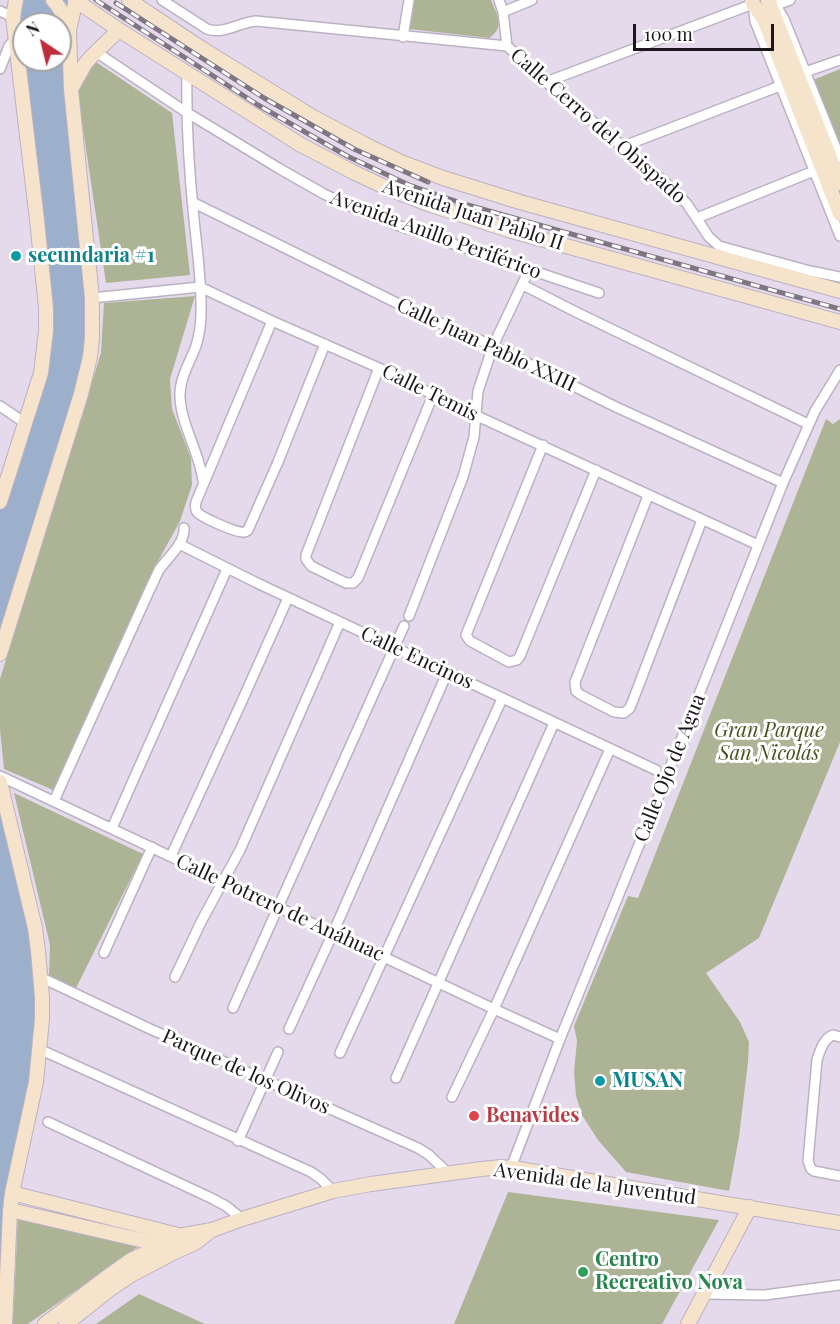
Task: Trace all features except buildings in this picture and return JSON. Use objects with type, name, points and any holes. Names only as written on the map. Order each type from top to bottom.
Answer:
[{"type":"main road","name":"Avenida Juan Pablo II","points":[[76,0],[187,74],[301,145],[390,189],[508,230],[840,322]]},
{"type":"main road","name":"Avenida Juan Pablo II","points":[[129,0],[201,48],[313,117],[401,162],[519,202],[840,291]]},
{"type":"main road","points":[[752,2],[770,11],[840,183]]},
{"type":"main road","points":[[770,11],[840,214]]},
{"type":"main road","points":[[72,89],[85,64],[119,30]]},
{"type":"main road","points":[[0,502],[5,472],[25,423],[41,374],[45,351],[46,308],[19,72]]},
{"type":"main road","points":[[0,654],[88,371],[92,338],[92,298],[71,72]]},
{"type":"main road","points":[[0,782],[35,928],[42,1019],[36,1082],[12,1193],[5,1324]]},
{"type":"main road","name":"Avenida de la Juventud","points":[[45,1324],[131,1260],[162,1245],[189,1239],[242,1219],[333,1191],[448,1173],[511,1168],[840,1223]]},
{"type":"main road","points":[[12,1193],[189,1239]]},
{"type":"main road","points":[[688,1324],[750,1207]]},
{"type":"main road","points":[[10,1210],[162,1245]]},
{"type":"main road","name":"Avenida de la Juventud","points":[[66,1324],[109,1290],[131,1275],[175,1252],[189,1239]]},
{"type":"street","name":"Calle Cerro del Obispado","points":[[162,0],[213,31],[256,21],[507,46],[546,82],[673,189],[687,204],[709,237],[719,246],[840,277]]},
{"type":"street","points":[[403,37],[408,0]]},
{"type":"street","points":[[499,0],[503,12],[507,46]]},
{"type":"street","points":[[503,12],[532,0]]},
{"type":"street","points":[[770,11],[790,0]]},
{"type":"street","points":[[546,82],[752,2],[755,21],[840,236]]},
{"type":"street","points":[[0,11],[19,6]]},
{"type":"street","points":[[770,11],[778,9],[784,19],[840,158]]},
{"type":"street","points":[[0,69],[12,42]]},
{"type":"street","name":"Avenida Anillo Periférico","points":[[96,52],[186,112],[324,194],[397,225],[599,293]]},
{"type":"street","points":[[806,72],[840,60]]},
{"type":"street","points":[[187,74],[186,112],[201,327],[181,386],[180,397],[200,461],[204,482]]},
{"type":"street","points":[[624,146],[780,86]]},
{"type":"street","points":[[697,218],[814,171]]},
{"type":"street","name":"Calle Juan Pablo XXIII","points":[[192,202],[417,313],[493,346],[616,407],[783,483]]},
{"type":"street","points":[[409,616],[463,477],[474,437],[478,391],[493,346],[529,270]]},
{"type":"street","points":[[523,285],[808,424]]},
{"type":"street","points":[[92,298],[200,287]]},
{"type":"street","name":"Calle Temis","points":[[200,287],[758,545]]},
{"type":"street","points":[[273,321],[195,502],[195,509],[200,514],[220,524],[240,532],[246,532],[250,527],[325,344]]},
{"type":"street","points":[[379,368],[307,550],[306,559],[311,566],[346,583],[353,583],[358,578],[433,395]]},
{"type":"street","name":"Calle Ojo de Agua","points":[[511,1168],[560,1039],[783,483],[821,398],[839,372]]},
{"type":"street","points":[[0,406],[25,423]]},
{"type":"street","points":[[543,445],[466,635],[470,641],[509,662],[517,660],[549,588],[596,470]]},
{"type":"street","points":[[648,496],[574,682],[576,691],[581,695],[614,712],[624,713],[630,708],[702,520]]},
{"type":"street","points":[[54,801],[159,570],[179,544],[184,528]]},
{"type":"street","name":"Calle Encinos","points":[[179,544],[288,598],[656,770]]},
{"type":"street","points":[[112,828],[227,569]]},
{"type":"street","points":[[171,856],[288,598]]},
{"type":"street","points":[[175,977],[209,906],[240,850],[340,622]]},
{"type":"street","points":[[233,1008],[404,626]]},
{"type":"street","points":[[288,1029],[333,933],[447,673]]},
{"type":"street","points":[[340,1053],[502,699]]},
{"type":"street","points":[[396,1078],[554,723]]},
{"type":"street","points":[[452,1097],[494,1009],[610,749]]},
{"type":"street","name":"Calle Potrero de Anáhuac","points":[[0,776],[560,1039]]},
{"type":"street","points":[[104,953],[152,847]]},
{"type":"street","name":"Parque de los Olivos","points":[[40,977],[148,1028],[418,1148],[448,1173]]},
{"type":"street","points":[[835,1037],[823,1045],[817,1060],[808,1161],[811,1169],[819,1173],[840,1176]]},
{"type":"street","points":[[39,1049],[310,1172],[333,1191]]},
{"type":"street","points":[[238,1141],[278,1052]]},
{"type":"street","points":[[48,1122],[212,1198],[242,1219]]},
{"type":"street","points":[[705,1294],[765,1295],[840,1285]]},
{"type":"green space","points":[[414,0],[491,0],[499,25],[489,38],[409,29]]},
{"type":"green space","points":[[93,60],[172,113],[190,275],[106,283],[76,82]]},
{"type":"green space","points":[[840,69],[840,148],[813,80]]},
{"type":"green space","points":[[195,296],[170,379],[172,409],[191,458],[192,485],[180,521],[150,576],[53,790],[4,769],[0,729],[0,679],[101,353],[104,303]]},
{"type":"green space","name":"Gran Parque San Nicolás","points":[[826,419],[833,424],[840,419],[840,742],[759,938],[706,973],[740,1022],[749,1042],[739,1137],[729,1191],[626,1172],[598,1140],[582,1115],[576,1096],[574,1072],[577,1041],[574,1026],[628,896],[638,898]]},
{"type":"green space","points":[[14,793],[143,854],[76,988],[49,977],[50,945]]},
{"type":"green space","name":"Centro Recreativo Nova","points":[[508,1192],[719,1220],[662,1324],[454,1324]]},
{"type":"green space","points":[[18,1214],[143,1243],[28,1324],[13,1324]]},
{"type":"green space","points":[[139,1294],[205,1324],[96,1324]]},
{"type":"water","points":[[22,0],[71,0],[72,12],[20,12]]},
{"type":"water","points":[[72,16],[92,338],[0,657],[0,502],[45,351],[18,72],[72,72]]},
{"type":"water","points":[[0,782],[40,977],[30,1114],[0,1324]]},
{"type":"railway","points":[[96,0],[258,105],[347,156],[409,185],[464,204],[840,309]]},
{"type":"railway","points":[[116,3],[264,98],[354,149],[428,182]]},
{"type":"place","name":"secundaria #1","points":[[16,256]]},
{"type":"place","name":"MUSAN","points":[[600,1081]]},
{"type":"place","name":"Benavides","points":[[474,1116]]},
{"type":"place","name":"Centro Recreativo Nova","points":[[583,1272]]}]
